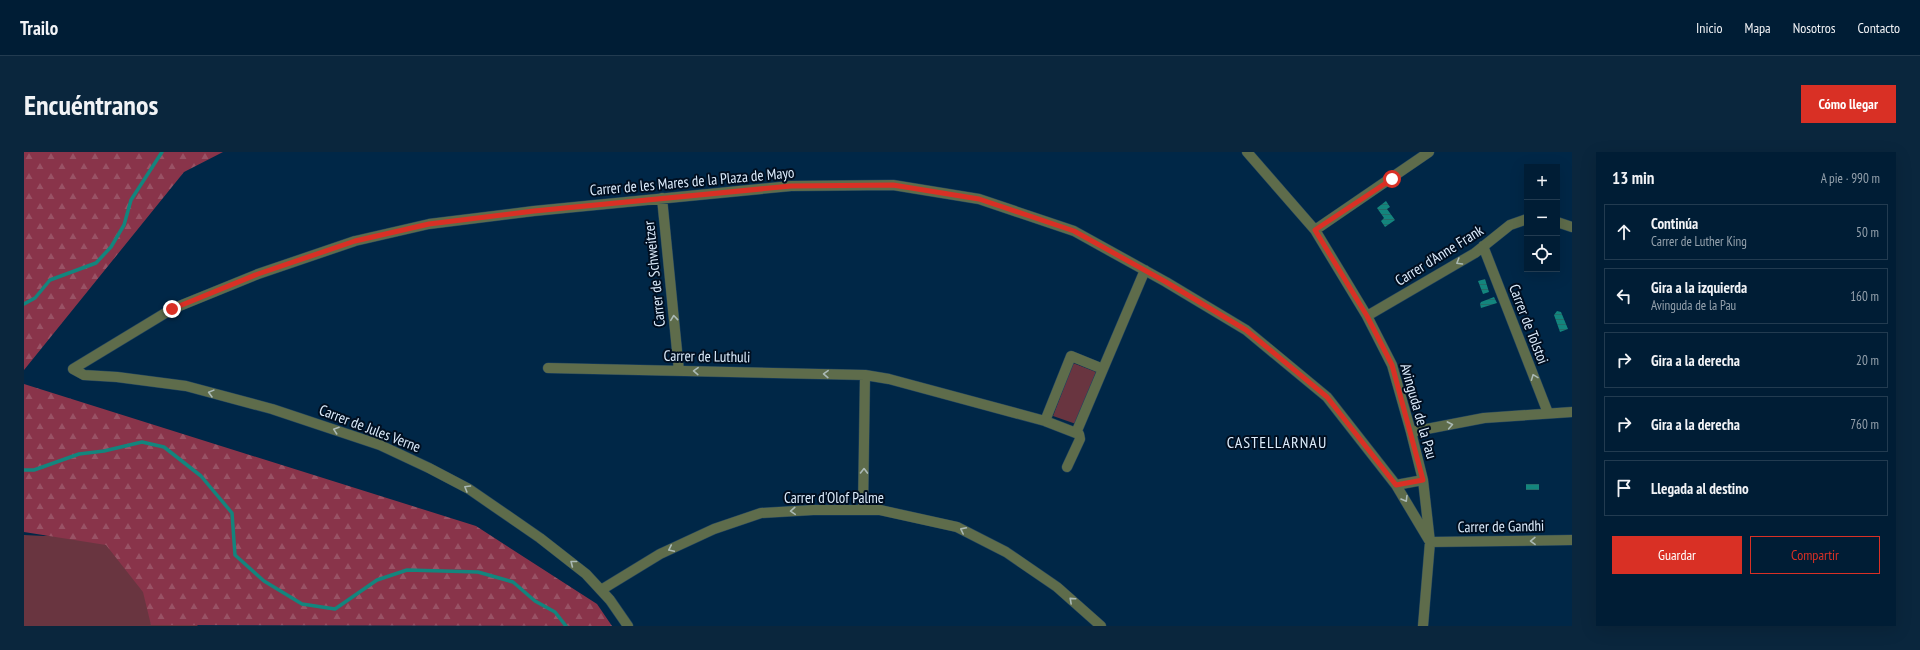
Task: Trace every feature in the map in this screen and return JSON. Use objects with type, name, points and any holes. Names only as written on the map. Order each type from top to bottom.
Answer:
[{"type":"street","name":"Avinguda de la Pau","points":[[1247,152],[1315,230],[1367,316],[1392,365],[1423,480],[1430,542],[1427,596],[1422,626]]},
{"type":"street","points":[[1315,230],[1429,152]]},
{"type":"street","name":"Carrer de les Mares de la Plaza de Mayo","points":[[73,369],[172,309],[258,274],[355,241],[429,224],[534,211],[791,186],[893,185],[979,199],[1074,231],[1145,270],[1246,330],[1327,397],[1396,485],[1430,542]]},
{"type":"street","name":"Carrer de Schweitzer","points":[[662,198],[679,370]]},
{"type":"street","name":"Carrer d'Anne Frank","points":[[1367,316],[1483,246],[1510,225],[1524,221]]},
{"type":"street","points":[[1560,223],[1572,227]]},
{"type":"street","name":"Carrer de Tolstoi","points":[[1483,246],[1548,413]]},
{"type":"street","points":[[1067,467],[1080,439],[1079,434],[1076,434],[1145,270]]},
{"type":"street","points":[[1045,421],[1071,356],[1103,369]]},
{"type":"street","name":"Carrer de Luthuli","points":[[548,368],[679,370],[865,376],[889,379],[1045,421],[1076,434]]},
{"type":"street","name":"Carrer de Jules Verne","points":[[73,369],[84,375],[117,377],[186,386],[272,409],[380,445],[469,489],[540,538],[586,574],[601,590],[628,626]]},
{"type":"street","points":[[863,510],[865,376]]},
{"type":"street","points":[[1411,432],[1484,418],[1572,412]]},
{"type":"street","points":[[1396,485],[1423,480]]},
{"type":"street","name":"Carrer d'Olof Palme","points":[[601,590],[660,554],[714,529],[761,513],[813,510],[880,510],[957,527],[1006,552],[1057,586],[1101,626]]},
{"type":"street","name":"Carrer de Gandhi","points":[[1430,542],[1572,540]]},
{"type":"shaded area","points":[[1386,201],[1390,207],[1387,209],[1395,220],[1385,227],[1381,221],[1384,218],[1377,208]]},
{"type":"shaded area","points":[[1485,279],[1489,292],[1483,294],[1478,281]]},
{"type":"shaded area","points":[[1494,297],[1497,303],[1481,308],[1481,302]]},
{"type":"shaded area","points":[[1557,311],[1561,312],[1568,329],[1560,332],[1554,315]]},
{"type":"shaded area","points":[[1073,363],[1096,372],[1076,424],[1053,416]]},
{"type":"shaded area","points":[[1526,484],[1539,484],[1539,490],[1526,490]]},
{"type":"shaded area","points":[[81,529],[112,542],[198,626],[24,626],[24,535],[44,536]]},
{"type":"green space","points":[[24,152],[223,152],[184,172],[24,370]]},
{"type":"green space","points":[[24,384],[476,526],[597,604],[612,626],[151,625],[143,592],[106,545],[24,532]]},
{"type":"waterway","points":[[24,304],[35,298],[50,280],[96,263],[111,247],[124,225],[131,200],[162,152]]},
{"type":"waterway","points":[[24,470],[34,470],[79,454],[104,451],[142,442],[164,447],[201,476],[232,513],[235,555],[264,581],[302,604],[335,609],[377,580],[407,570],[478,572],[513,582],[535,601],[555,612],[566,626]]},
{"type":"district","name":"CASTELLARNAU","points":[[1277,442]]},
{"type":"route","points":[[172,309],[258,274],[355,241],[429,224],[534,211],[791,186],[893,185],[979,199],[1074,231],[1166,282],[1246,330],[1327,397],[1396,485],[1423,480],[1392,365],[1367,316],[1315,230],[1392,179]]}]
